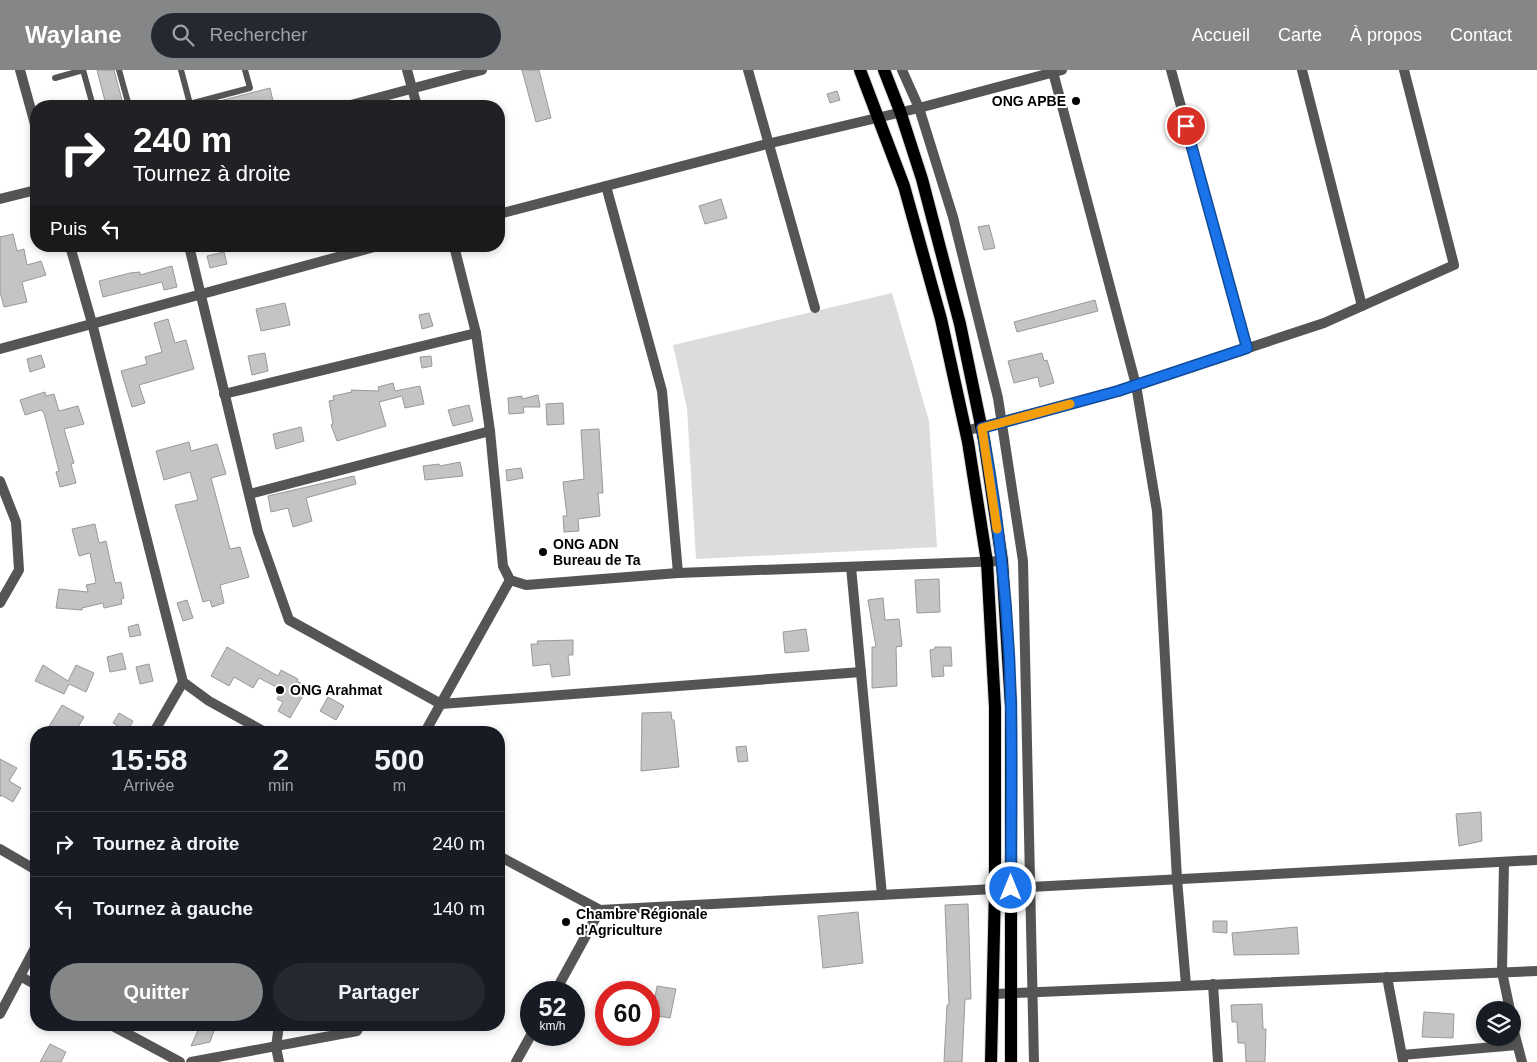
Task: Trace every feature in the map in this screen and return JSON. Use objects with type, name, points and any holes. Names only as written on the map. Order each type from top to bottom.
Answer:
[{"type":"main road","points":[[860,70],[904,186],[943,328],[965,431],[986,562],[995,707],[994,994],[991,1062]]},
{"type":"main road","points":[[884,70],[900,111],[922,179],[960,324],[982,428],[1002,561],[1011,706],[1011,1062]]},
{"type":"main road","points":[[943,328],[960,324]]},
{"type":"street","points":[[20,70],[30,106]]},
{"type":"street","points":[[408,70],[415,100]]},
{"type":"street","points":[[370,100],[482,70]]},
{"type":"street","points":[[748,70],[767,144],[815,308]]},
{"type":"street","points":[[902,70],[919,108],[953,217],[998,398],[1023,561],[1034,1062]]},
{"type":"street","points":[[1172,70],[1247,348]]},
{"type":"street","points":[[1302,70],[1362,306]]},
{"type":"street","points":[[965,431],[982,428],[1136,385],[1324,322],[1454,265],[1404,70]]},
{"type":"street","points":[[505,212],[1058,71],[1136,385],[1157,511],[1177,880],[1186,985]]},
{"type":"street","points":[[606,186],[662,392],[678,573]]},
{"type":"street","points":[[0,199],[30,192]]},
{"type":"street","points":[[72,252],[92,323],[183,682],[209,701],[254,726]]},
{"type":"street","points":[[190,252],[258,532],[289,620],[441,704],[861,672]]},
{"type":"street","points":[[0,349],[356,252]]},
{"type":"street","points":[[456,252],[476,333],[490,431],[503,566],[510,580],[526,586],[678,573],[1002,561]]},
{"type":"street","points":[[224,394],[476,333]]},
{"type":"street","points":[[250,494],[490,431]]},
{"type":"street","points":[[0,481],[16,522],[19,570],[0,604]]},
{"type":"street","points":[[851,567],[882,895]]},
{"type":"street","points":[[428,726],[510,580]]},
{"type":"street","points":[[157,726],[183,682]]},
{"type":"street","points":[[0,849],[30,866]]},
{"type":"street","points":[[505,859],[600,910],[1537,860]]},
{"type":"street","points":[[1504,862],[1502,972],[1508,1001]]},
{"type":"street","points":[[561,981],[600,910]]},
{"type":"street","points":[[0,1014],[30,957]]},
{"type":"street","points":[[994,994],[1034,994],[1186,985],[1537,971]]},
{"type":"street","points":[[20,976],[30,982]]},
{"type":"street","points":[[1386,977],[1403,1059],[1509,1046]]},
{"type":"street","points":[[1213,984],[1218,1062]]},
{"type":"street","points":[[122,1031],[180,1062]]},
{"type":"street","points":[[278,1031],[276,1047],[279,1062]]},
{"type":"street","points":[[191,1062],[357,1031]]},
{"type":"street","points":[[516,1062],[525,1046]]},
{"type":"street","points":[[1517,1046],[1522,1062]]},
{"type":"lane","points":[[54,78],[83,70],[91,100]]},
{"type":"lane","points":[[119,70],[127,100]]},
{"type":"lane","points":[[181,70],[189,100]]},
{"type":"lane","points":[[205,100],[250,88],[245,70]]},
{"type":"shaded area","points":[[892,293],[929,421],[937,547],[696,559],[687,408],[673,345]]},
{"type":"building","points":[[97,70],[114,70],[122,100],[105,100]]},
{"type":"building","points":[[522,70],[539,70],[551,118],[536,122]]},
{"type":"building","points":[[270,88],[273,100],[224,100]]},
{"type":"building","points":[[837,91],[840,100],[830,103],[827,94]]},
{"type":"building","points":[[721,199],[727,218],[705,224],[699,206]]},
{"type":"building","points":[[989,225],[995,248],[984,250],[978,227]]},
{"type":"building","points":[[13,234],[17,251],[24,249],[27,265],[41,261],[46,275],[22,282],[27,302],[4,307],[0,292],[0,237]]},
{"type":"building","points":[[224,252],[227,264],[210,268],[207,256]]},
{"type":"building","points":[[172,266],[177,287],[164,290],[162,282],[103,297],[99,281],[130,273],[140,272],[140,275]]},
{"type":"building","points":[[1095,300],[1098,311],[1017,332],[1014,322]]},
{"type":"building","points":[[285,303],[290,325],[261,331],[256,309]]},
{"type":"building","points":[[429,313],[433,326],[422,329],[419,315]]},
{"type":"building","points":[[168,319],[175,343],[186,340],[194,369],[139,385],[145,403],[132,407],[121,371],[147,364],[145,357],[162,352],[154,323]]},
{"type":"building","points":[[265,353],[268,371],[252,375],[248,356]]},
{"type":"building","points":[[1042,353],[1044,361],[1047,360],[1054,383],[1040,387],[1038,377],[1014,383],[1008,361]]},
{"type":"building","points":[[41,355],[45,367],[30,372],[27,359]]},
{"type":"building","points":[[431,356],[432,366],[422,368],[420,357]]},
{"type":"building","points":[[393,383],[395,391],[420,386],[424,404],[405,408],[402,396],[379,402],[386,426],[337,441],[331,425],[333,424],[329,401],[334,400],[333,396],[352,392],[351,390],[379,391],[378,387]]},
{"type":"building","points":[[45,392],[46,396],[54,394],[59,411],[78,406],[84,424],[64,429],[74,463],[71,464],[76,483],[60,487],[56,472],[59,471],[44,413],[41,410],[25,415],[20,400]]},
{"type":"building","points":[[538,395],[540,407],[523,407],[524,413],[509,414],[508,398],[522,396],[522,399]]},
{"type":"building","points":[[563,403],[564,424],[547,425],[546,404]]},
{"type":"building","points":[[469,405],[473,421],[453,426],[448,410]]},
{"type":"building","points":[[301,427],[304,441],[276,449],[273,434]]},
{"type":"building","points":[[599,429],[603,493],[598,493],[600,516],[578,519],[579,531],[564,532],[563,516],[567,516],[563,482],[584,479],[581,430]]},
{"type":"building","points":[[189,442],[191,451],[217,444],[226,474],[211,478],[230,549],[240,547],[249,577],[220,585],[224,603],[212,607],[210,600],[203,602],[175,505],[198,500],[190,472],[164,480],[156,451]]},
{"type":"building","points":[[460,462],[463,476],[425,480],[423,466],[439,464],[440,466]]},
{"type":"building","points":[[521,468],[523,478],[507,481],[506,470]]},
{"type":"building","points":[[354,476],[356,484],[306,498],[312,521],[293,527],[288,508],[271,512],[268,496]]},
{"type":"building","points":[[95,524],[99,543],[106,541],[115,583],[121,582],[124,598],[121,599],[122,604],[104,608],[103,603],[82,608],[82,610],[56,608],[59,589],[88,592],[86,585],[96,583],[90,553],[79,556],[72,529]]},
{"type":"building","points":[[939,579],[940,612],[917,613],[915,580]]},
{"type":"building","points":[[883,598],[885,620],[899,619],[902,646],[896,647],[897,686],[872,688],[872,647],[876,647],[868,600]]},
{"type":"building","points":[[187,600],[193,618],[183,621],[177,603]]},
{"type":"building","points":[[138,624],[141,635],[130,637],[128,627]]},
{"type":"building","points":[[806,629],[809,651],[785,653],[783,632]]},
{"type":"building","points":[[573,640],[573,655],[568,655],[570,675],[552,677],[550,664],[533,666],[531,644],[538,644],[537,641]]},
{"type":"building","points":[[227,647],[278,676],[281,670],[308,687],[290,718],[278,711],[283,702],[277,699],[282,690],[259,678],[253,688],[234,677],[229,686],[211,676]]},
{"type":"building","points":[[935,647],[951,647],[952,666],[943,666],[944,676],[932,677],[930,650],[935,649]]},
{"type":"building","points":[[122,653],[126,669],[110,672],[107,657]]},
{"type":"building","points":[[149,664],[153,681],[140,684],[136,667]]},
{"type":"building","points":[[43,665],[68,681],[76,665],[94,673],[86,692],[69,684],[64,694],[35,681]]},
{"type":"building","points":[[328,697],[344,706],[336,720],[320,711]]},
{"type":"building","points":[[62,705],[84,717],[79,726],[49,726]]},
{"type":"building","points":[[671,712],[672,720],[674,720],[679,767],[641,771],[642,713]]},
{"type":"building","points":[[119,713],[133,721],[130,726],[118,726],[113,723]]},
{"type":"building","points":[[746,746],[748,761],[738,762],[736,747]]},
{"type":"building","points":[[0,759],[17,768],[9,781],[21,788],[13,802],[1,795],[0,797]]},
{"type":"building","points":[[1481,812],[1482,841],[1459,846],[1456,814]]},
{"type":"building","points":[[968,904],[971,999],[965,999],[962,1062],[944,1062],[947,1005],[949,1005],[945,905]]},
{"type":"building","points":[[858,912],[863,963],[823,968],[818,916]]},
{"type":"building","points":[[1213,921],[1227,921],[1227,933],[1213,932]]},
{"type":"building","points":[[1297,927],[1299,954],[1234,955],[1232,933]]},
{"type":"building","points":[[660,986],[676,989],[670,1018],[660,1016]]},
{"type":"building","points":[[1262,1004],[1263,1029],[1266,1029],[1265,1062],[1246,1062],[1245,1043],[1238,1043],[1237,1022],[1232,1022],[1231,1005]]},
{"type":"building","points":[[1424,1012],[1454,1014],[1453,1038],[1422,1037]]},
{"type":"building","points":[[198,1031],[214,1031],[210,1042],[191,1046]]},
{"type":"building","points":[[50,1044],[66,1052],[61,1062],[40,1062]]},
{"type":"slow traffic","points":[[997,529],[982,428],[1070,404]]},
{"type":"place","name":"ONG APBE","points":[[1076,101]]},
{"type":"place","name":"ONG ADN Bureau de Ta","points":[[543,552]]},
{"type":"place","name":"ONG Arahmat","points":[[280,690]]},
{"type":"place","name":"Chambre Régionale d'Agriculture","points":[[566,922]]},
{"type":"route","points":[[1011,888],[1011,706],[1008,640],[1002,561],[982,428],[1118,391],[1247,348],[1186,126]]}]
